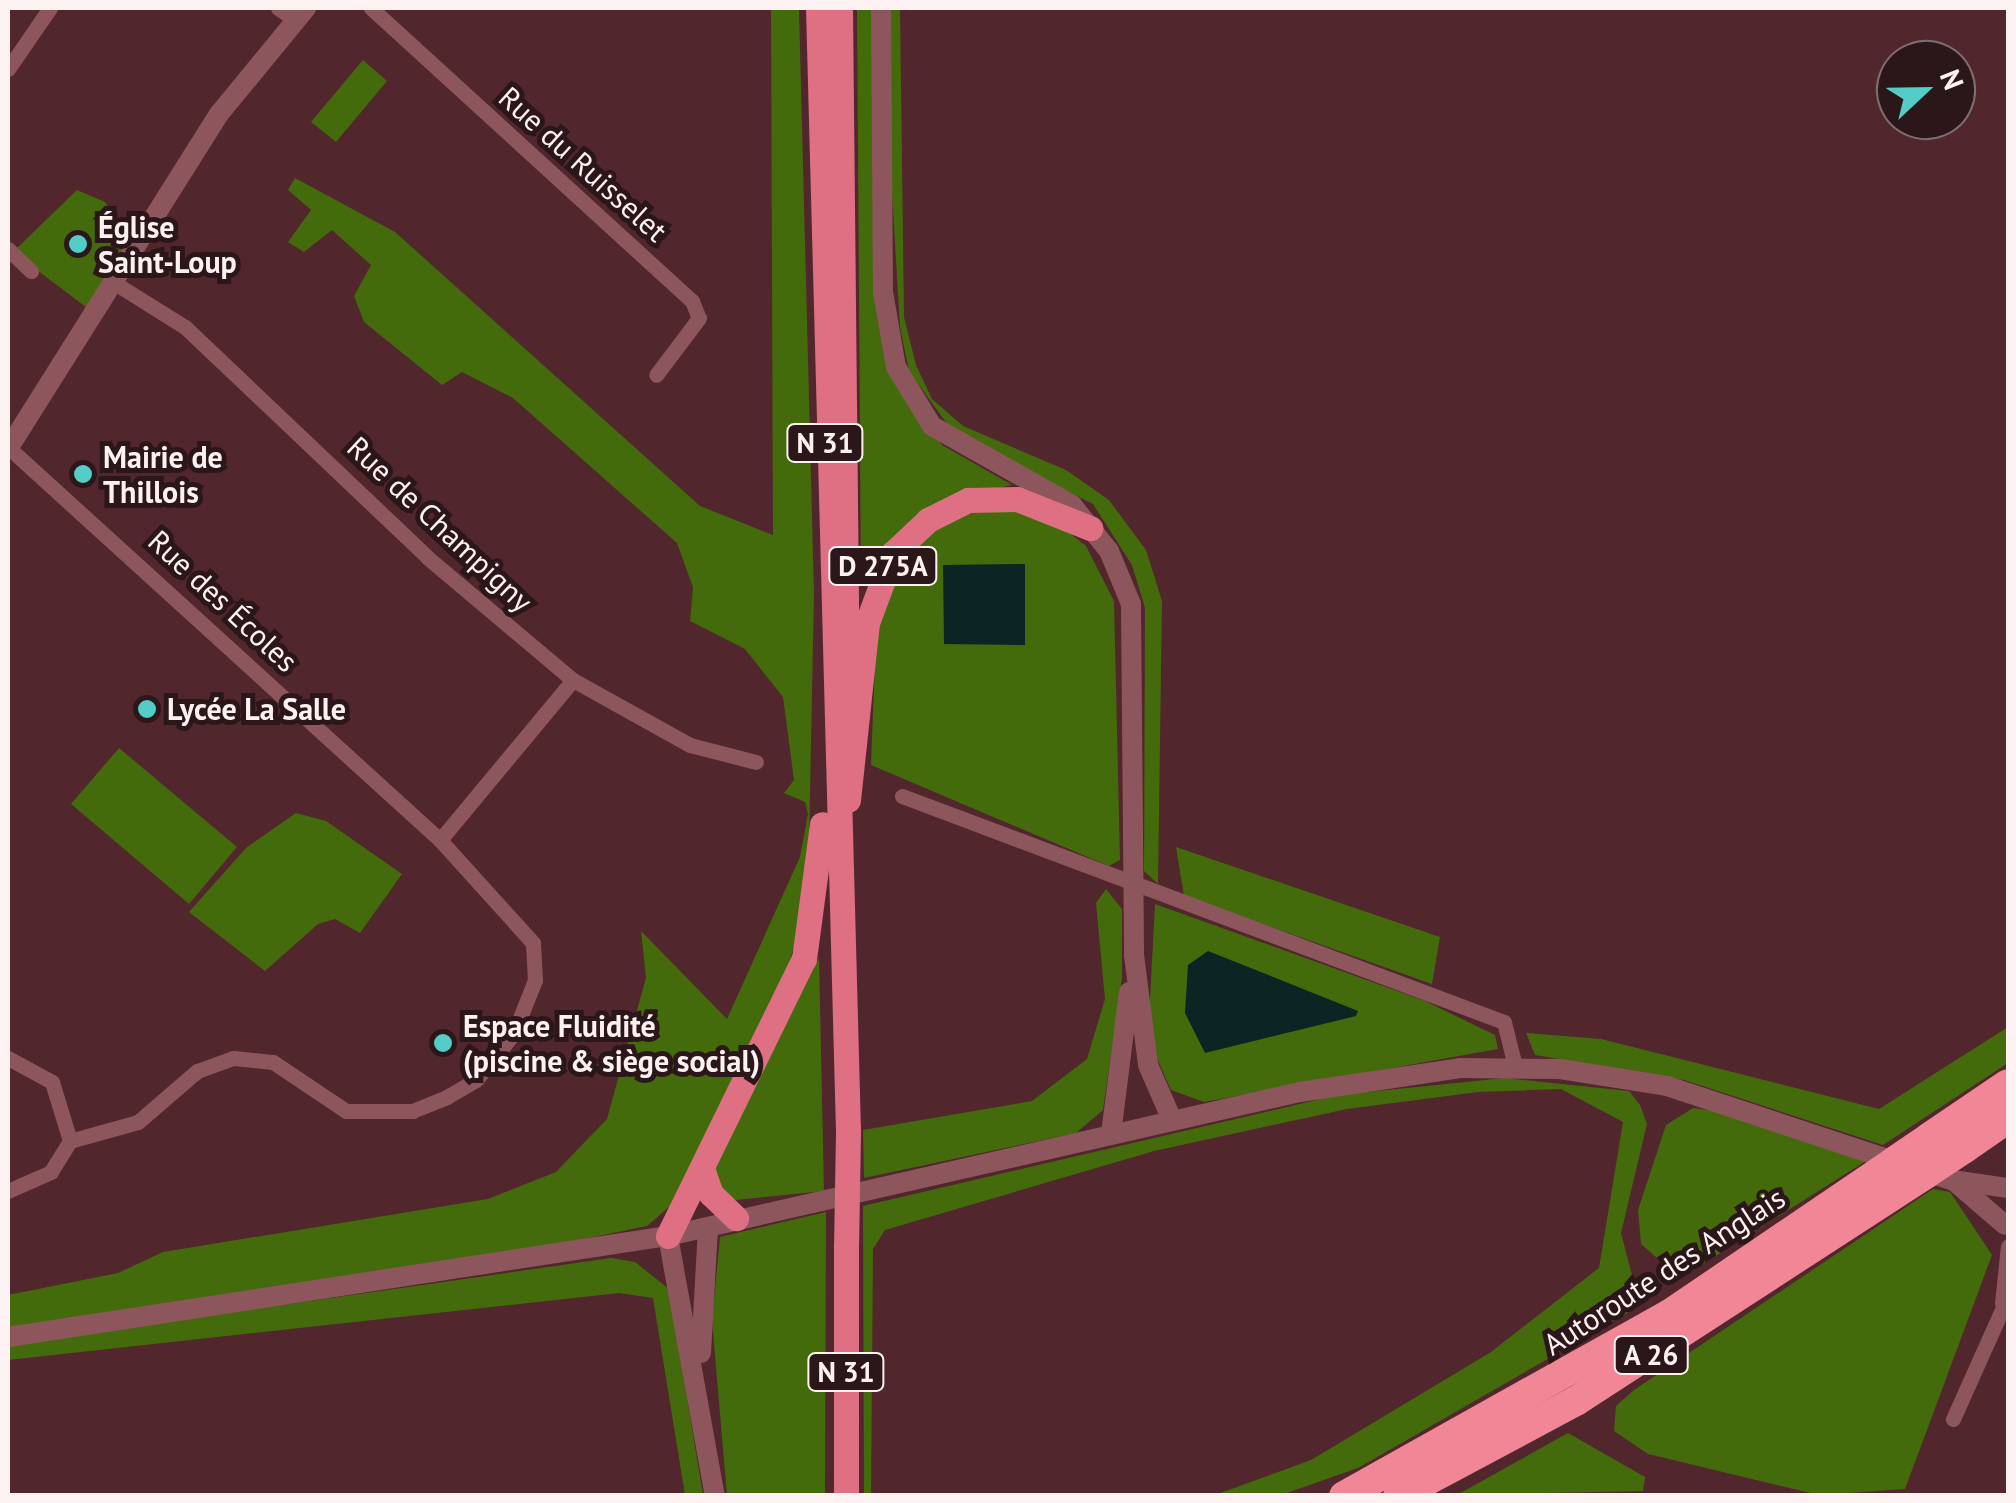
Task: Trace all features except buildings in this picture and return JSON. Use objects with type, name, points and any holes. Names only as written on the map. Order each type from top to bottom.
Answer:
[{"type":"highway","name":"Autoroute des Anglais","points":[[1344,1496],[1670,1314],[2008,1084]]},
{"type":"highway","name":"Autoroute des Anglais","points":[[1398,1496],[1576,1401],[2008,1118]]},
{"type":"main road","name":"N 31","points":[[818,8],[829,650],[848,1129],[846,1496]]},
{"type":"main road","name":"N 31","points":[[840,8],[848,800],[840,879]]},
{"type":"main road","name":"D 275A","points":[[848,800],[867,624],[893,553],[928,520],[968,500],[1042,504],[1090,528]]},
{"type":"main road","points":[[668,1236],[813,925],[829,650]]},
{"type":"main road","points":[[702,1168],[711,1194],[736,1218]]},
{"type":"street","points":[[8,69],[50,8]]},
{"type":"street","name":"Rue du Ruisselet","points":[[371,8],[692,302],[699,318],[656,375]]},
{"type":"street","points":[[881,8],[882,292],[896,368],[932,426],[1057,494],[1090,528]]},
{"type":"street","points":[[8,449],[219,114],[293,12]]},
{"type":"street","points":[[8,249],[31,271]]},
{"type":"street","name":"Rue de Champigny","points":[[113,282],[186,327],[428,558],[573,680],[690,745],[756,762]]},
{"type":"street","name":"Rue des Écoles","points":[[8,449],[221,636],[440,840],[533,943],[526,1010],[476,1080],[413,1111],[379,1114],[346,1110],[273,1062],[234,1058],[197,1072],[138,1122],[70,1141]]},
{"type":"street","name":"D 275A","points":[[1090,528],[1118,567],[1134,628],[1134,956],[1148,1065],[1172,1120]]},
{"type":"street","points":[[440,840],[573,680]]},
{"type":"street","points":[[902,796],[1504,1022],[1515,1066]]},
{"type":"street","name":"D 275A","points":[[1111,1134],[1134,956]]},
{"type":"street","points":[[8,1058],[52,1082],[70,1141],[51,1172],[8,1190]]},
{"type":"street","points":[[8,1337],[668,1236],[1362,1079],[1515,1066],[1667,1086],[1952,1180],[2008,1188]]},
{"type":"street","points":[[1952,1180],[2008,1234]]},
{"type":"street","points":[[2001,1312],[2008,1196]]},
{"type":"street","points":[[700,1380],[708,1228]]},
{"type":"street","points":[[668,1236],[700,1380],[715,1496]]},
{"type":"street","points":[[1953,1419],[2008,1296]]},
{"type":"green space","points":[[771,8],[799,8],[814,594],[808,893],[787,972],[669,1207],[647,1226],[569,1242],[8,1328],[8,1295],[118,1273],[163,1252],[488,1199],[556,1172],[607,1119],[646,978],[641,931],[727,1019],[800,857],[808,814],[805,802],[784,793],[794,780],[783,697],[745,649],[690,621],[693,587],[677,543],[513,398],[462,372],[442,385],[364,322],[354,296],[371,265],[332,230],[304,252],[288,242],[311,210],[288,190],[295,178],[395,232],[700,506],[773,535]]},
{"type":"green space","points":[[857,8],[875,8],[889,372],[942,445],[1012,485],[957,496],[891,543],[861,583]]},
{"type":"green space","points":[[891,8],[900,8],[904,317],[916,365],[932,399],[963,426],[1066,470],[1109,500],[1146,550],[1162,601],[1158,884],[1144,871],[1145,608],[1132,565],[1093,504],[955,435],[909,371],[900,327],[891,177]]},
{"type":"green space","points":[[363,60],[387,81],[336,142],[311,122]]},
{"type":"green space","points":[[77,190],[105,202],[124,231],[120,256],[86,307],[13,252]]},
{"type":"green space","points":[[979,509],[1033,513],[1062,527],[1086,546],[1114,601],[1120,860],[1109,866],[871,765],[877,610],[931,528]]},
{"type":"green space","points":[[119,748],[237,847],[189,904],[71,804]]},
{"type":"green space","points":[[296,813],[326,821],[402,874],[360,933],[335,919],[318,924],[265,971],[189,912],[247,847]]},
{"type":"green space","points":[[1176,847],[1440,937],[1432,984],[1184,896]]},
{"type":"green space","points":[[1106,889],[1122,909],[1122,978],[1103,1110],[1076,1133],[864,1178],[863,1130],[1032,1101],[1087,1059],[1105,999],[1096,903]]},
{"type":"green space","points":[[1155,904],[1425,1001],[1495,1035],[1498,1049],[1204,1102],[1171,1090],[1148,1038]]},
{"type":"green space","points":[[819,958],[824,1191],[726,1201],[713,1171]]},
{"type":"green space","points":[[2008,1027],[2008,1063],[1883,1145],[1684,1080],[1535,1055],[1526,1033],[1601,1039],[1879,1109]]},
{"type":"green space","points":[[1505,1078],[1629,1091],[1640,1105],[1647,1124],[1621,1233],[1637,1294],[1631,1311],[1358,1468],[1281,1495],[1215,1495],[1311,1460],[1491,1352],[1599,1268],[1623,1122],[1561,1089],[1478,1092],[1347,1109],[1154,1151],[885,1230],[873,1249],[871,1496],[864,1495],[863,1206],[1338,1095]]},
{"type":"green space","points":[[1693,1108],[1715,1111],[1866,1161],[1687,1274],[1674,1273],[1641,1244],[1638,1210],[1666,1125]]},
{"type":"green space","points":[[1933,1189],[1950,1192],[1992,1255],[1905,1489],[1819,1495],[1648,1454],[1614,1431],[1616,1406],[1634,1390]]},
{"type":"green space","points":[[826,1212],[825,1495],[727,1495],[712,1321],[720,1237]]},
{"type":"green space","points":[[611,1258],[635,1262],[669,1289],[703,1495],[685,1495],[653,1298],[619,1293],[8,1360],[8,1344]]},
{"type":"green space","points":[[1568,1433],[1645,1477],[1643,1491],[1457,1495]]},
{"type":"water","points":[[1025,564],[1025,645],[944,644],[943,565]]},
{"type":"water","points":[[1208,951],[1358,1011],[1356,1016],[1205,1053],[1185,1013],[1188,965]]},
{"type":"place","name":"Église Saint-Loup","points":[[78,244]]},
{"type":"place","name":"Mairie de Thillois","points":[[83,474]]},
{"type":"place","name":"Lycée La Salle","points":[[147,709]]},
{"type":"place","name":"Espace Fluidité (piscine & siège social)","points":[[443,1043]]}]
